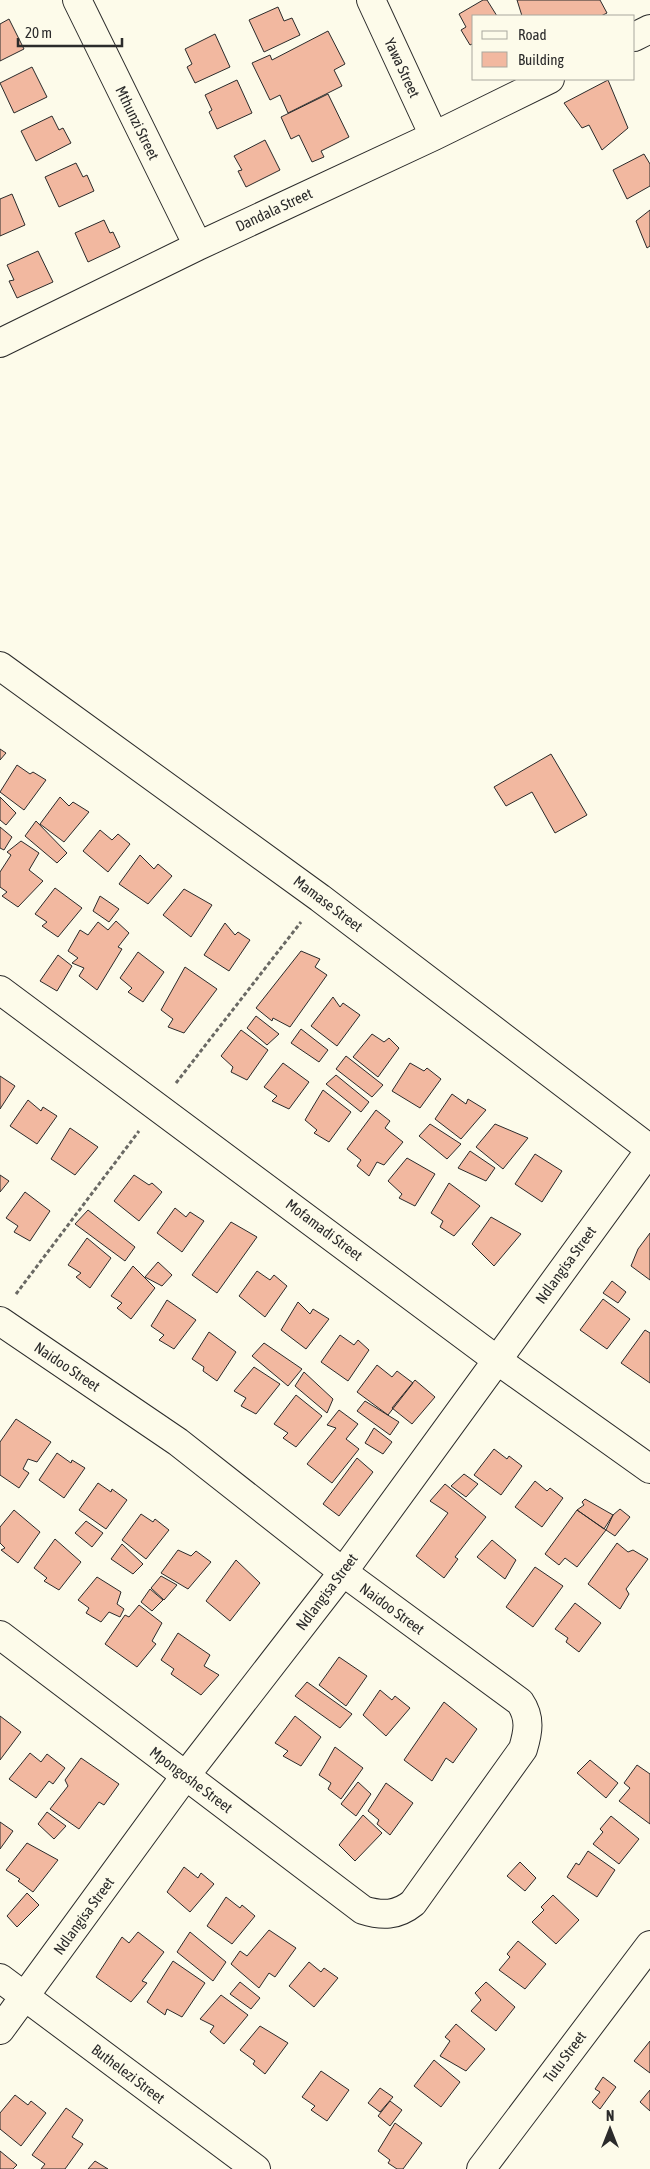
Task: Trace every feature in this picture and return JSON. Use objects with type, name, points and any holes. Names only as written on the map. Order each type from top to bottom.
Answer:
[{"type":"street","name":"Mthunzi Street","points":[[77,0],[198,246]]},
{"type":"street","name":"Yawa Street","points":[[371,0],[434,136]]},
{"type":"street","points":[[635,36],[650,29]]},
{"type":"street","name":"Dandala Street","points":[[0,343],[198,246],[434,136],[548,80]]},
{"type":"street","name":"Mamase Street","points":[[0,666],[320,898],[650,1149]]},
{"type":"street","name":"Mofamadi Street","points":[[0,990],[497,1360],[650,1469]]},
{"type":"street","name":"Ndlangisa Street","points":[[0,2030],[186,1775],[343,1572],[650,1149]]},
{"type":"street","name":"Naidoo Street","points":[[0,1321],[178,1442],[343,1572],[520,1702],[527,1712],[527,1735],[523,1749],[413,1903],[405,1909],[387,1915]]},
{"type":"street","name":"Mpongoshe Street","points":[[0,1635],[363,1910],[387,1915]]},
{"type":"street","name":"Tutu Street","points":[[481,2169],[650,1946]]},
{"type":"street","name":"Buthelezi Street","points":[[0,1978],[256,2169]]},
{"type":"building","points":[[483,0],[487,0],[496,15],[472,15],[472,44],[470,45],[461,30],[466,27],[459,14]]},
{"type":"building","points":[[517,0],[600,0],[607,13],[603,15],[522,15]]},
{"type":"building","points":[[278,7],[284,21],[292,18],[300,35],[264,52],[249,20]]},
{"type":"building","points":[[9,19],[24,49],[0,61],[0,24]]},
{"type":"building","points":[[328,31],[345,64],[334,70],[342,86],[288,113],[280,95],[270,100],[252,63],[270,55],[272,60]]},
{"type":"building","points":[[215,34],[230,67],[195,83],[187,67],[192,64],[185,49]]},
{"type":"building","points":[[32,67],[47,97],[14,113],[0,83]]},
{"type":"building","points":[[237,80],[252,113],[217,129],[209,112],[212,110],[205,95]]},
{"type":"building","points":[[608,80],[628,128],[602,150],[589,125],[582,128],[564,103]]},
{"type":"building","points":[[328,94],[349,137],[321,151],[324,157],[312,162],[299,135],[291,139],[281,117]]},
{"type":"building","points":[[52,116],[59,130],[63,128],[71,143],[36,161],[21,131]]},
{"type":"building","points":[[265,140],[280,170],[246,187],[238,171],[242,170],[234,156]]},
{"type":"building","points":[[644,154],[650,164],[650,186],[627,199],[613,170]]},
{"type":"building","points":[[76,163],[83,177],[87,175],[94,191],[59,207],[45,177]]},
{"type":"building","points":[[12,194],[25,225],[0,236],[0,199]]},
{"type":"building","points":[[650,210],[650,246],[647,248],[636,221]]},
{"type":"building","points":[[104,220],[110,233],[113,232],[120,247],[88,262],[75,233]]},
{"type":"building","points":[[38,251],[53,282],[17,298],[9,281],[14,280],[7,265]]},
{"type":"building","points":[[0,749],[6,753],[0,760]]},
{"type":"building","points":[[551,754],[587,815],[555,833],[532,792],[506,806],[494,787]]},
{"type":"building","points":[[17,765],[30,774],[33,772],[46,780],[24,810],[0,792]]},
{"type":"building","points":[[0,797],[16,813],[6,825],[0,820]]},
{"type":"building","points":[[60,797],[69,806],[73,802],[89,812],[64,842],[40,824]]},
{"type":"building","points":[[36,821],[67,853],[57,863],[25,836]]},
{"type":"building","points":[[0,827],[12,837],[4,850],[0,848]]},
{"type":"building","points":[[100,830],[112,840],[118,834],[130,844],[108,872],[83,851]]},
{"type":"building","points":[[21,841],[39,853],[29,870],[43,881],[18,907],[2,896],[7,892],[0,887],[0,872],[11,855],[7,852]]},
{"type":"building","points":[[140,855],[154,869],[158,864],[172,876],[148,904],[119,884]]},
{"type":"building","points":[[55,888],[82,908],[58,937],[42,926],[47,922],[35,914]]},
{"type":"building","points":[[184,889],[212,905],[191,937],[163,915]]},
{"type":"building","points":[[100,896],[119,909],[109,922],[93,911]]},
{"type":"building","points":[[116,921],[129,933],[118,947],[122,949],[97,990],[79,976],[84,968],[72,963],[78,958],[68,951],[80,930],[88,935],[98,922],[108,930]]},
{"type":"building","points":[[225,923],[235,935],[238,932],[250,940],[229,971],[204,955]]},
{"type":"building","points":[[301,951],[320,959],[315,967],[327,975],[290,1027],[273,1018],[272,1021],[256,1008]]},
{"type":"building","points":[[138,952],[164,972],[143,1002],[128,992],[132,988],[120,978]]},
{"type":"building","points":[[58,955],[72,966],[57,991],[40,981]]},
{"type":"building","points":[[185,967],[217,989],[184,1033],[168,1027],[173,1019],[161,1010]]},
{"type":"building","points":[[333,997],[340,1007],[343,1003],[360,1015],[337,1046],[311,1026]]},
{"type":"building","points":[[256,1016],[279,1034],[267,1045],[247,1028]]},
{"type":"building","points":[[301,1029],[328,1050],[319,1062],[291,1043]]},
{"type":"building","points":[[241,1030],[268,1050],[247,1080],[231,1072],[233,1067],[221,1056]]},
{"type":"building","points":[[372,1034],[384,1042],[389,1038],[399,1048],[378,1077],[353,1057]]},
{"type":"building","points":[[346,1056],[383,1085],[372,1097],[336,1069]]},
{"type":"building","points":[[283,1063],[309,1082],[289,1109],[272,1101],[277,1096],[264,1087]]},
{"type":"building","points":[[410,1063],[424,1071],[427,1068],[441,1079],[420,1108],[392,1091]]},
{"type":"building","points":[[336,1075],[369,1102],[361,1112],[326,1084]]},
{"type":"building","points":[[0,1076],[15,1086],[0,1109]]},
{"type":"building","points":[[323,1090],[351,1112],[329,1142],[314,1133],[317,1130],[305,1120]]},
{"type":"building","points":[[452,1094],[466,1104],[468,1099],[486,1110],[461,1139],[435,1119]]},
{"type":"building","points":[[28,1100],[41,1111],[43,1107],[57,1116],[37,1144],[10,1126]]},
{"type":"building","points":[[376,1110],[390,1121],[385,1128],[403,1142],[384,1165],[377,1162],[369,1176],[357,1166],[361,1160],[347,1149]]},
{"type":"building","points":[[430,1124],[461,1144],[447,1159],[419,1136]]},
{"type":"building","points":[[495,1124],[528,1138],[503,1169],[476,1147]]},
{"type":"building","points":[[70,1128],[98,1147],[75,1175],[51,1159]]},
{"type":"building","points":[[470,1151],[495,1168],[486,1181],[458,1168]]},
{"type":"building","points":[[535,1154],[562,1171],[542,1202],[515,1184]]},
{"type":"building","points":[[407,1158],[435,1174],[415,1206],[399,1198],[402,1194],[388,1181]]},
{"type":"building","points":[[0,1175],[9,1181],[0,1192]]},
{"type":"building","points":[[134,1175],[149,1185],[152,1183],[162,1192],[139,1221],[114,1201]]},
{"type":"building","points":[[449,1183],[480,1206],[454,1236],[440,1227],[443,1221],[431,1213]]},
{"type":"building","points":[[25,1192],[50,1211],[30,1241],[14,1232],[18,1226],[6,1218]]},
{"type":"building","points":[[175,1208],[186,1217],[190,1212],[204,1221],[182,1252],[157,1233]]},
{"type":"building","points":[[88,1210],[135,1247],[125,1261],[75,1224]]},
{"type":"building","points":[[491,1217],[521,1234],[494,1266],[472,1244]]},
{"type":"building","points":[[231,1222],[257,1237],[217,1293],[192,1275]]},
{"type":"building","points":[[650,1233],[650,1280],[631,1266],[638,1249]]},
{"type":"building","points":[[87,1238],[111,1258],[90,1288],[76,1277],[81,1273],[68,1265]]},
{"type":"building","points":[[158,1262],[172,1275],[162,1286],[145,1277]]},
{"type":"building","points":[[133,1266],[155,1288],[131,1319],[117,1308],[122,1303],[111,1296]]},
{"type":"building","points":[[257,1271],[270,1280],[274,1275],[287,1286],[265,1317],[239,1296]]},
{"type":"building","points":[[612,1281],[626,1292],[618,1303],[603,1293]]},
{"type":"building","points":[[603,1299],[630,1319],[607,1349],[580,1330]]},
{"type":"building","points":[[167,1300],[196,1320],[174,1349],[159,1340],[164,1335],[151,1326]]},
{"type":"building","points":[[298,1302],[310,1314],[313,1309],[329,1319],[306,1349],[281,1330]]},
{"type":"building","points":[[645,1330],[650,1333],[650,1383],[621,1363]]},
{"type":"building","points":[[209,1332],[236,1352],[217,1381],[203,1371],[204,1367],[192,1359]]},
{"type":"building","points":[[340,1335],[354,1345],[358,1340],[369,1350],[348,1381],[321,1362]]},
{"type":"building","points":[[264,1343],[302,1369],[288,1386],[252,1356]]},
{"type":"building","points":[[377,1365],[392,1377],[397,1371],[413,1383],[388,1415],[357,1392]]},
{"type":"building","points":[[254,1367],[280,1384],[256,1414],[241,1406],[246,1398],[234,1391]]},
{"type":"building","points":[[304,1372],[333,1399],[327,1413],[295,1386]]},
{"type":"building","points":[[415,1380],[435,1397],[412,1424],[392,1408]]},
{"type":"building","points":[[296,1395],[322,1416],[296,1447],[283,1438],[288,1433],[274,1424]]},
{"type":"building","points":[[365,1401],[399,1422],[390,1435],[357,1411]]},
{"type":"building","points":[[339,1410],[358,1424],[346,1439],[359,1449],[332,1483],[307,1464],[336,1428],[327,1425]]},
{"type":"building","points":[[16,1419],[51,1442],[37,1462],[28,1459],[23,1469],[29,1473],[19,1488],[0,1475],[0,1442]]},
{"type":"building","points":[[374,1428],[392,1442],[383,1454],[365,1443]]},
{"type":"building","points":[[494,1449],[507,1459],[509,1456],[522,1466],[501,1495],[474,1475]]},
{"type":"building","points":[[57,1453],[71,1463],[72,1460],[85,1468],[64,1498],[39,1480]]},
{"type":"building","points":[[357,1458],[373,1472],[339,1516],[323,1504]]},
{"type":"building","points":[[464,1474],[478,1484],[466,1497],[451,1486]]},
{"type":"building","points":[[535,1481],[547,1491],[550,1488],[563,1498],[542,1527],[515,1507]]},
{"type":"building","points":[[98,1483],[111,1492],[112,1489],[127,1500],[106,1529],[79,1510]]},
{"type":"building","points":[[445,1484],[486,1517],[455,1557],[458,1559],[444,1578],[416,1556],[448,1513],[430,1501]]},
{"type":"building","points":[[585,1499],[613,1515],[604,1529],[577,1510],[584,1505],[582,1502]]},
{"type":"building","points":[[620,1509],[630,1517],[615,1536],[606,1530],[613,1515]]},
{"type":"building","points":[[14,1510],[40,1532],[18,1563],[1,1550],[5,1548],[0,1543],[0,1527]]},
{"type":"building","points":[[577,1510],[606,1530],[577,1567],[565,1558],[559,1565],[545,1554]]},
{"type":"building","points":[[141,1514],[153,1522],[155,1519],[169,1530],[146,1559],[122,1540]]},
{"type":"building","points":[[86,1521],[103,1533],[92,1547],[75,1533]]},
{"type":"building","points":[[55,1539],[81,1562],[59,1590],[44,1581],[47,1578],[34,1568]]},
{"type":"building","points":[[492,1540],[516,1560],[505,1579],[477,1557]]},
{"type":"building","points":[[617,1543],[628,1552],[633,1550],[648,1559],[626,1589],[629,1594],[620,1609],[588,1584]]},
{"type":"building","points":[[122,1544],[143,1564],[133,1574],[111,1559]]},
{"type":"building","points":[[178,1550],[191,1556],[196,1551],[211,1562],[188,1589],[161,1573]]},
{"type":"building","points":[[236,1560],[260,1583],[230,1621],[206,1601]]},
{"type":"building","points":[[535,1567],[563,1586],[533,1627],[506,1607]]},
{"type":"building","points":[[161,1576],[177,1585],[164,1600],[151,1588]]},
{"type":"building","points":[[97,1577],[121,1592],[117,1604],[124,1609],[120,1617],[109,1612],[101,1622],[86,1613],[89,1608],[78,1600]]},
{"type":"building","points":[[150,1589],[163,1600],[152,1611],[141,1602]]},
{"type":"building","points":[[575,1603],[601,1623],[579,1652],[566,1642],[568,1638],[555,1629]]},
{"type":"building","points":[[139,1605],[162,1623],[152,1641],[156,1644],[137,1667],[105,1644],[125,1615],[129,1617]]},
{"type":"building","points":[[178,1633],[210,1655],[204,1666],[219,1675],[201,1695],[171,1674],[174,1669],[161,1660]]},
{"type":"building","points":[[339,1657],[367,1676],[346,1706],[319,1685]]},
{"type":"building","points":[[307,1682],[352,1714],[340,1728],[295,1696]]},
{"type":"building","points":[[380,1690],[392,1700],[395,1696],[410,1708],[386,1736],[363,1715]]},
{"type":"building","points":[[444,1702],[477,1729],[453,1763],[446,1758],[432,1781],[404,1760]]},
{"type":"building","points":[[0,1716],[21,1732],[0,1760]]},
{"type":"building","points":[[295,1716],[321,1737],[301,1766],[283,1756],[288,1751],[275,1743]]},
{"type":"building","points":[[335,1747],[363,1768],[341,1799],[328,1789],[331,1783],[319,1775]]},
{"type":"building","points":[[30,1753],[41,1762],[47,1754],[65,1768],[53,1784],[49,1781],[36,1798],[9,1779]]},
{"type":"building","points":[[81,1758],[119,1784],[104,1805],[99,1802],[79,1829],[50,1809],[68,1786],[65,1780]]},
{"type":"building","points":[[590,1760],[618,1783],[606,1798],[577,1773]]},
{"type":"building","points":[[637,1765],[650,1774],[650,1824],[619,1801],[630,1788],[624,1783]]},
{"type":"building","points":[[358,1782],[371,1794],[356,1816],[341,1804]]},
{"type":"building","points":[[386,1783],[413,1803],[390,1835],[377,1824],[379,1820],[368,1811]]},
{"type":"building","points":[[47,1812],[66,1826],[54,1839],[38,1824]]},
{"type":"building","points":[[363,1815],[382,1833],[355,1861],[339,1845]]},
{"type":"building","points":[[611,1816],[639,1839],[619,1864],[593,1844],[603,1832],[600,1829]]},
{"type":"building","points":[[0,1822],[13,1831],[0,1849]]},
{"type":"building","points":[[27,1843],[58,1860],[33,1892],[18,1881],[20,1879],[6,1870]]},
{"type":"building","points":[[588,1851],[615,1870],[597,1897],[567,1877],[576,1863],[579,1865]]},
{"type":"building","points":[[520,1862],[536,1878],[525,1891],[507,1876]]},
{"type":"building","points":[[184,1867],[198,1878],[201,1873],[214,1884],[190,1912],[167,1892]]},
{"type":"building","points":[[27,1893],[39,1905],[17,1927],[7,1916]]},
{"type":"building","points":[[553,1895],[579,1920],[556,1944],[532,1922],[544,1910],[541,1907]]},
{"type":"building","points":[[226,1897],[240,1908],[242,1905],[255,1916],[232,1944],[207,1926]]},
{"type":"building","points":[[269,1930],[296,1948],[275,1977],[269,1973],[259,1988],[231,1964],[240,1951],[247,1956]]},
{"type":"building","points":[[138,1932],[164,1952],[142,1981],[147,1983],[131,2002],[96,1977],[122,1937],[129,1943]]},
{"type":"building","points":[[190,1932],[226,1962],[213,1981],[177,1952]]},
{"type":"building","points":[[518,1941],[546,1964],[525,1989],[499,1970],[510,1957],[507,1954]]},
{"type":"building","points":[[173,1961],[205,1983],[182,2017],[167,2009],[165,2015],[147,2002]]},
{"type":"building","points":[[309,1962],[321,1972],[324,1968],[338,1978],[314,2007],[289,1986]]},
{"type":"building","points":[[240,1982],[260,1998],[251,2009],[230,1994]]},
{"type":"building","points":[[486,1982],[515,2007],[496,2031],[471,2011],[481,2000],[475,1993]]},
{"type":"building","points":[[221,1995],[248,2015],[224,2044],[210,2032],[214,2026],[200,2019]]},
{"type":"building","points":[[456,2024],[485,2049],[466,2071],[440,2056],[450,2041],[445,2037]]},
{"type":"building","points":[[260,2026],[288,2043],[265,2074],[253,2064],[255,2061],[240,2050]]},
{"type":"building","points":[[650,2041],[650,2073],[634,2061]]},
{"type":"building","points":[[434,2060],[460,2082],[441,2107],[414,2086]]},
{"type":"building","points":[[321,2071],[349,2090],[327,2121],[311,2110],[315,2106],[302,2097]]},
{"type":"building","points":[[603,2077],[616,2087],[600,2109],[592,2102],[600,2092],[595,2089]]},
{"type":"building","points":[[380,2088],[393,2097],[380,2112],[368,2103]]},
{"type":"building","points":[[650,2090],[650,2111],[640,2102]]},
{"type":"building","points":[[15,2095],[28,2105],[31,2101],[46,2113],[21,2146],[0,2129],[0,2113]]},
{"type":"building","points":[[390,2101],[402,2110],[390,2126],[378,2116]]},
{"type":"building","points":[[66,2108],[83,2120],[72,2137],[83,2144],[65,2169],[41,2169],[45,2164],[32,2155]]},
{"type":"building","points":[[395,2123],[422,2143],[403,2169],[397,2169],[388,2163],[390,2160],[378,2151]]},
{"type":"building","points":[[0,2151],[17,2165],[13,2169],[0,2169]]},
{"type":"building","points":[[95,2161],[108,2169],[88,2169]]}]
